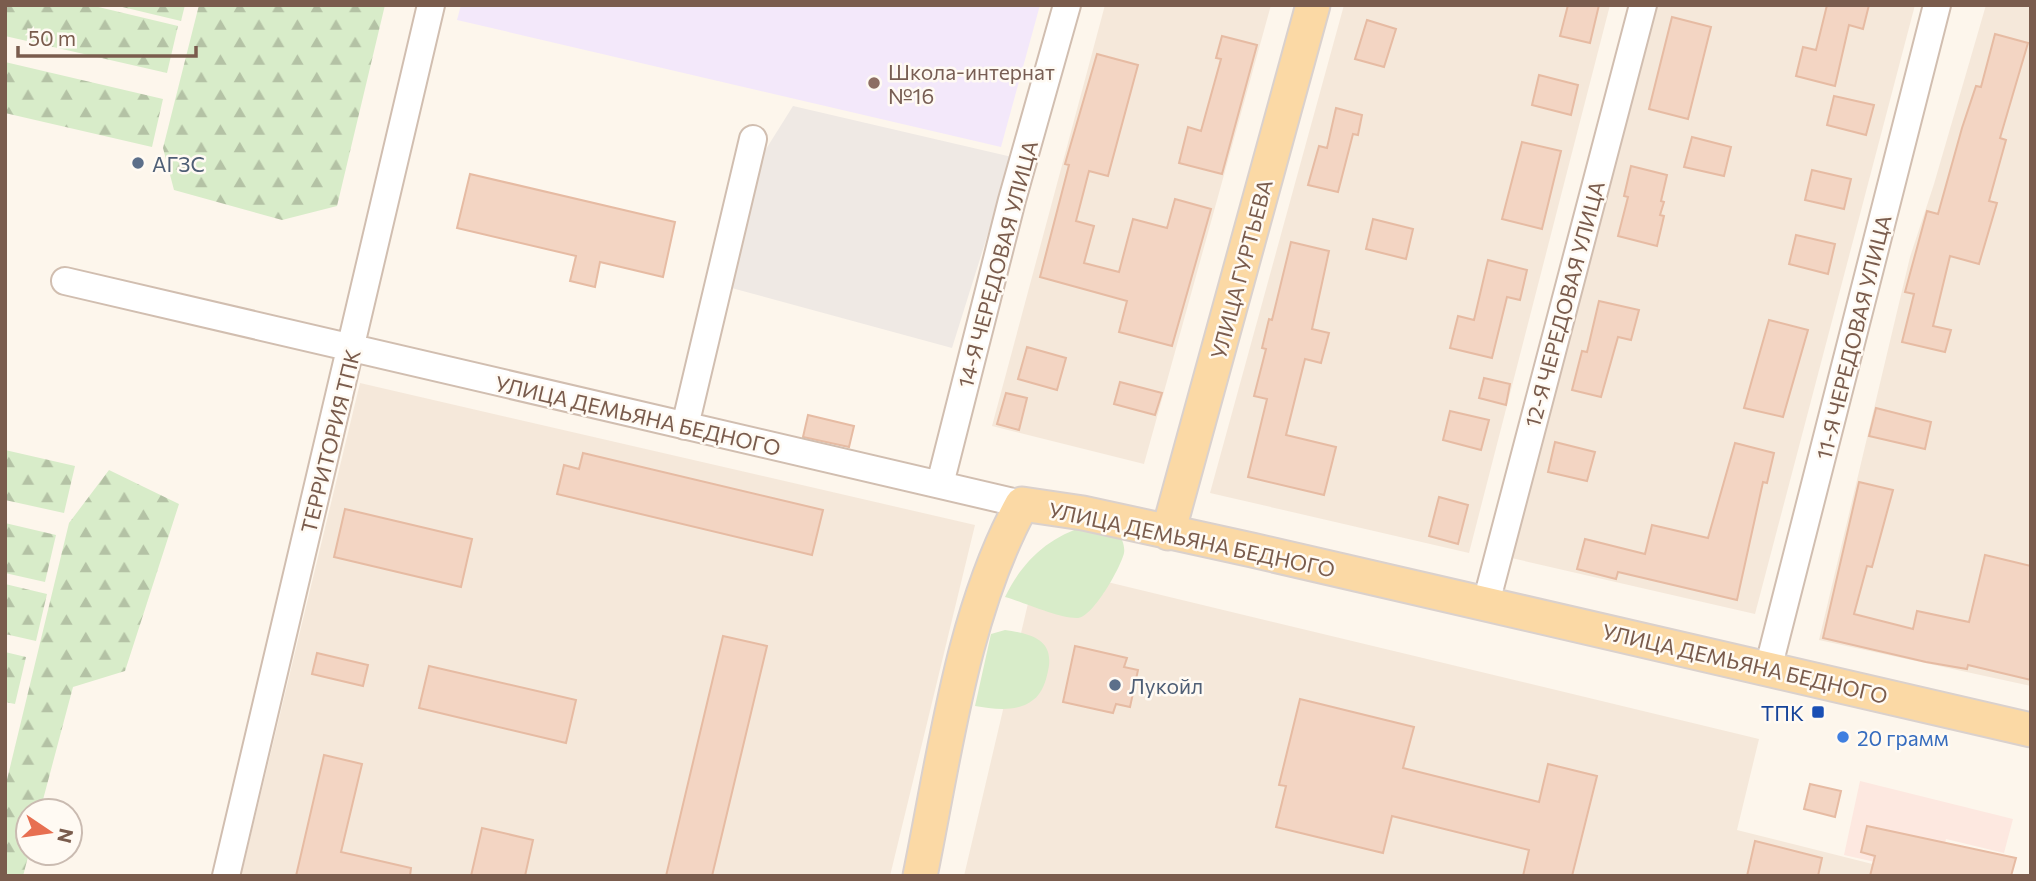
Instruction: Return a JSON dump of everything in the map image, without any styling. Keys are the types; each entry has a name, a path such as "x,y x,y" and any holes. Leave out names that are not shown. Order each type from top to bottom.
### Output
{"main road":[{"name":"УЛИЦА ГУРТЬЕВА","path":"1168,533 1313,5"},
{"name":"УЛИЦА ДЕМЬЯНА БЕДНОГО","path":"1022,504 1083,513 1486,603 2031,730"},
{"path":"920,876 976,615 1004,538 1022,504"}],"street":[{"name":"ТЕРРИТОРИЯ ТПК","path":"226,876 352,350 431,5"},
{"name":"14-Я ЧЕРЕДОВАЯ УЛИЦА","path":"940,484 1012,200 1067,5"},
{"name":"12-Я ЧЕРЕДОВАЯ УЛИЦА","path":"1486,603 1643,5"},
{"name":"11-Я ЧЕРЕДОВАЯ УЛИЦА","path":"1768,669 1937,5"},
{"path":"685,426 753,139"},
{"name":"УЛИЦА ДЕМЬЯНА БЕДНОГО","path":"65,281 1022,504"}],"shaded area":[{"name":"Школа-интернат №16","path":"461,5 1040,5 1001,147 457,20"},
{"path":"1105,5 1271,5 1144,464 992,426"},
{"path":"1344,5 1610,5 1469,553 1210,493"},
{"path":"1654,5 1915,5 1755,614 1507,557"},
{"path":"1986,5 2031,5 2031,686 1819,640 1910,257"},
{"path":"793,106 1012,157 952,348 728,287 756,165"},
{"path":"360,383 975,525 890,876 241,876"},
{"path":"1037,565 1759,739 1737,830 1920,876 964,876"},
{"path":"1860,781 2013,819 2004,853 1946,839 1937,876 1844,855"}],"green space":[{"path":"5,5 90,5 178,26 167,73 5,36"},
{"path":"114,5 185,5 181,21"},
{"path":"199,5 385,5 337,206 282,220 174,190 163,148"},
{"path":"5,62 163,99 152,147 5,113"},
{"path":"5,450 75,466 64,513 5,500"},
{"path":"109,470 179,504 125,671 73,687 44,797 14,797 14,867 25,867 23,876 5,876 5,788 69,523"},
{"path":"5,523 56,535 45,582 5,573"},
{"path":"1086,526 1114,532 1124,545 1118,569 1091,609 1078,618 1070,618 1005,597 1019,573 1038,552 1060,537"},
{"path":"5,584 47,594 36,641 5,634"},
{"path":"1005,630 1032,637 1045,645 1049,661 1045,683 1036,697 1020,707 1005,709 975,706 991,634"},
{"path":"5,652 26,657 15,704 5,702"}],"building":[{"path":"1568,5 1599,5 1590,43 1560,36"},
{"path":"1827,5 1869,5 1863,29 1849,25 1835,86 1796,76 1803,47 1816,50"},
{"path":"1672,17 1711,27 1688,119 1649,109"},
{"path":"1367,20 1396,29 1384,67 1355,59"},
{"path":"1995,34 2028,43 2000,138 2006,140 1989,201 1997,203 1979,264 1950,256 1933,326 1951,330 1945,352 1902,342 1914,294 1905,292 1927,211 1938,214 1962,128 1976,86 1981,87"},
{"path":"1222,36 1257,45 1222,174 1179,163 1188,127 1201,131 1221,59 1216,58"},
{"path":"1097,54 1138,65 1108,176 1089,171 1076,221 1094,226 1084,263 1119,272 1133,219 1167,228 1175,199 1211,209 1172,346 1119,332 1127,301 1040,277 1069,165 1065,164"},
{"path":"1539,75 1578,85 1571,115 1532,105"},
{"path":"1834,96 1874,105 1866,135 1827,125"},
{"path":"1336,108 1362,115 1358,135 1353,134 1338,192 1308,185 1319,146 1327,148"},
{"path":"1692,137 1731,147 1724,176 1684,167"},
{"path":"1522,142 1561,151 1542,229 1502,219"},
{"path":"1631,166 1667,175 1661,201 1664,202 1660,215 1664,216 1657,246 1618,236 1628,197 1624,196"},
{"path":"1812,170 1851,179 1844,209 1805,200"},
{"path":"470,174 675,222 663,277 600,262 595,287 570,281 576,256 457,228"},
{"path":"1373,219 1413,229 1406,259 1366,249"},
{"path":"1796,235 1835,244 1828,274 1789,264"},
{"path":"1291,242 1329,251 1312,329 1329,333 1321,363 1305,359 1286,435 1336,447 1324,495 1248,477 1267,399 1254,396 1266,349 1262,348 1269,319 1272,320"},
{"path":"1488,260 1527,270 1520,300 1507,297 1492,358 1450,348 1458,316 1474,320"},
{"path":"1599,301 1639,310 1631,340 1618,337 1601,397 1572,390 1582,351 1587,352"},
{"path":"1769,320 1808,330 1783,417 1744,408"},
{"path":"1027,347 1066,358 1057,390 1018,379"},
{"path":"1484,378 1510,384 1506,405 1479,398"},
{"path":"1120,382 1162,393 1155,415 1114,404"},
{"path":"1006,393 1027,398 1019,430 997,424"},
{"path":"1876,408 1931,422 1925,449 1869,436"},
{"path":"1450,411 1489,420 1481,450 1443,440"},
{"path":"808,415 854,426 849,447 803,437"},
{"path":"1555,442 1595,452 1587,481 1548,472"},
{"path":"1735,443 1774,453 1767,483 1763,482 1737,600 1618,572 1616,579 1577,569 1585,539 1645,554 1652,525 1708,538"},
{"path":"583,453 823,510 812,555 557,494 564,465 579,469"},
{"path":"1859,482 1893,490 1872,567 1867,566 1854,614 1913,629 1917,611 1969,622 1985,555 2031,566 2031,680 1968,665 1967,669 1926,662 1823,638"},
{"path":"1439,497 1468,505 1458,544 1429,536"},
{"path":"345,509 472,539 461,587 334,557"},
{"path":"723,636 767,646 712,876 666,876"},
{"path":"1075,646 1127,658 1124,667 1138,670 1130,707 1116,704 1113,713 1063,702"},
{"path":"317,653 368,665 363,686 312,674"},
{"path":"429,666 576,700 566,743 419,708"},
{"path":"1300,699 1414,727 1403,768 1539,802 1548,764 1597,776 1572,876 1523,876 1529,850 1392,816 1383,853 1276,827 1286,786 1279,785"},
{"path":"324,755 362,764 341,852 411,868 410,876 296,876"},
{"path":"1810,784 1841,791 1835,817 1804,809"},
{"path":"1867,826 2016,858 2011,876 1870,876 1875,856 1861,852"},
{"path":"482,828 533,840 525,876 471,876"},
{"path":"1755,841 1822,858 1818,876 1747,876"}],"place":[{"name":"Школа-интернат №16","path":"874,83"},
{"name":"АГЗС","path":"138,163"},
{"name":"Лукойл","path":"1115,685"},
{"name":"ТПК","path":"1818,712"},
{"name":"20 грамм","path":"1843,737"}]}
